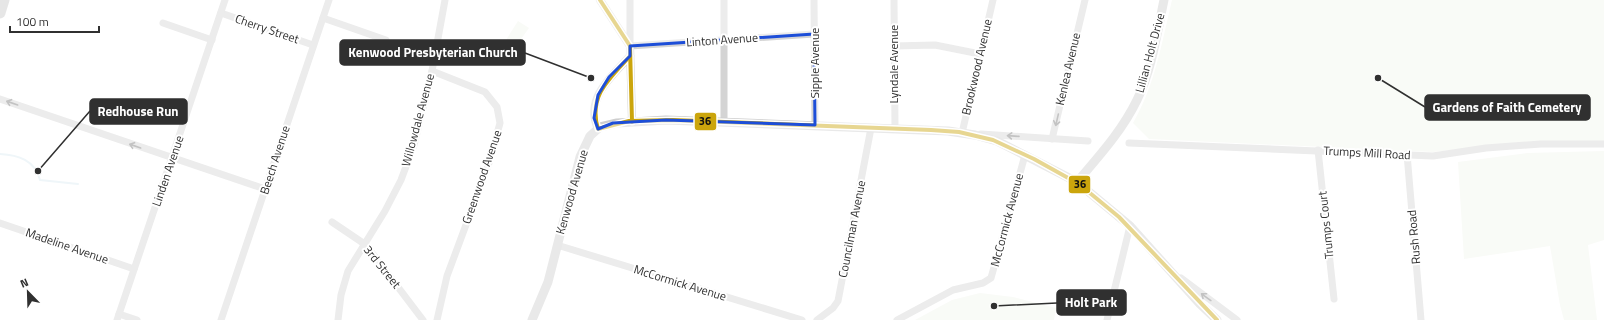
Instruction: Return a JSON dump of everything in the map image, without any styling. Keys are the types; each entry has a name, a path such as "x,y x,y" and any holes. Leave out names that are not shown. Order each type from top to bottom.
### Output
{"main road":[{"path":"0,12 4,0"},
{"name":"Lillian Holt Drive","path":"1077,182 1122,127 1137,100 1150,63 1164,0"},
{"path":"598,129 612,123 724,122 930,130 975,135 997,141 1077,182 1130,226 1200,304 1217,320"},
{"name":"Kenwood Avenue","path":"532,320 548,282 580,157 590,136 598,129"}],"street":[{"name":"Linden Avenue","path":"118,317 226,0"},
{"name":"Beech Avenue","path":"221,320 329,0"},
{"name":"Willowdale Avenue","path":"338,320 341,295 346,278 385,212 405,170 419,127 432,71 445,0"},
{"path":"600,0 630,46"},
{"path":"630,0 632,122"},
{"path":"724,0 724,122"},
{"name":"Sipple Avenue","path":"814,0 815,125"},
{"name":"Lyndale Avenue","path":"894,0 895,128"},
{"name":"Brookwood Avenue","path":"962,133 993,0"},
{"name":"Kenlea Avenue","path":"1052,139 1085,0"},
{"name":"Cherry Street","path":"221,13 313,45"},
{"path":"323,18 386,40"},
{"path":"163,23 212,40"},
{"name":"Linton Avenue","path":"630,46 814,34"},
{"path":"894,46 939,45 980,54"},
{"path":"598,129 594,118 601,89 630,56"},
{"name":"Greenwood Avenue","path":"432,71 485,92 497,107 500,123 489,163 446,276 437,320"},
{"path":"0,99 265,190"},
{"name":"Councilman Avenue","path":"817,320 833,308 838,301 871,128"},
{"path":"975,135 984,134 1088,141"},
{"name":"Trumps Mill Road","path":"1129,142 1442,156 1486,148 1541,144 1604,144"},
{"name":"Trumps Court","path":"1318,150 1334,299"},
{"name":"Rush Road","path":"1407,154 1421,320"},
{"name":"McCormick Avenue","path":"897,320 953,290 983,283 991,278 1025,155"},
{"name":"3rd Street","path":"332,222 366,245 423,320"},
{"name":"Madeline Avenue","path":"0,223 134,269"},
{"path":"1107,320 1130,226"},
{"name":"McCormick Avenue","path":"557,245 802,320"},
{"path":"1168,267 1237,320"},
{"path":"118,317 137,320"}],"highlighted area":[{"path":"814,34 815,125 666,120 613,123 598,129 594,118 598,95 609,77 630,56 630,46"}],"shaded area":[{"path":"1172,0 1604,0 1604,141 1537,141 1433,152 1149,139 1133,123 1147,94 1161,47"},
{"path":"518,21 529,28 516,46 506,40"},
{"path":"1604,151 1604,240 1588,245 1597,320 1564,320 1550,246 1464,259 1458,162 1527,153"},
{"path":"980,293 1013,297 1056,308 1054,320 915,320 952,300"}],"waterway":[{"path":"0,154 19,157 30,163 38,173 40,180 78,184"}],"transit line":[{"name":"36","path":"600,0 630,46"},
{"name":"36","path":"630,47 632,122"},
{"name":"36","path":"630,56 615,72 598,97 596,107 598,129 629,121 673,120 931,130 959,132 993,140 1034,159 1079,184 1119,217 1217,320"}],"place":[{"name":"Kenwood Presbyterian Church","path":"591,78"},
{"name":"Gardens of Faith Cemetery","path":"1378,78"},
{"name":"Redhouse Run","path":"38,171"},
{"name":"Holt Park","path":"994,306"}]}
